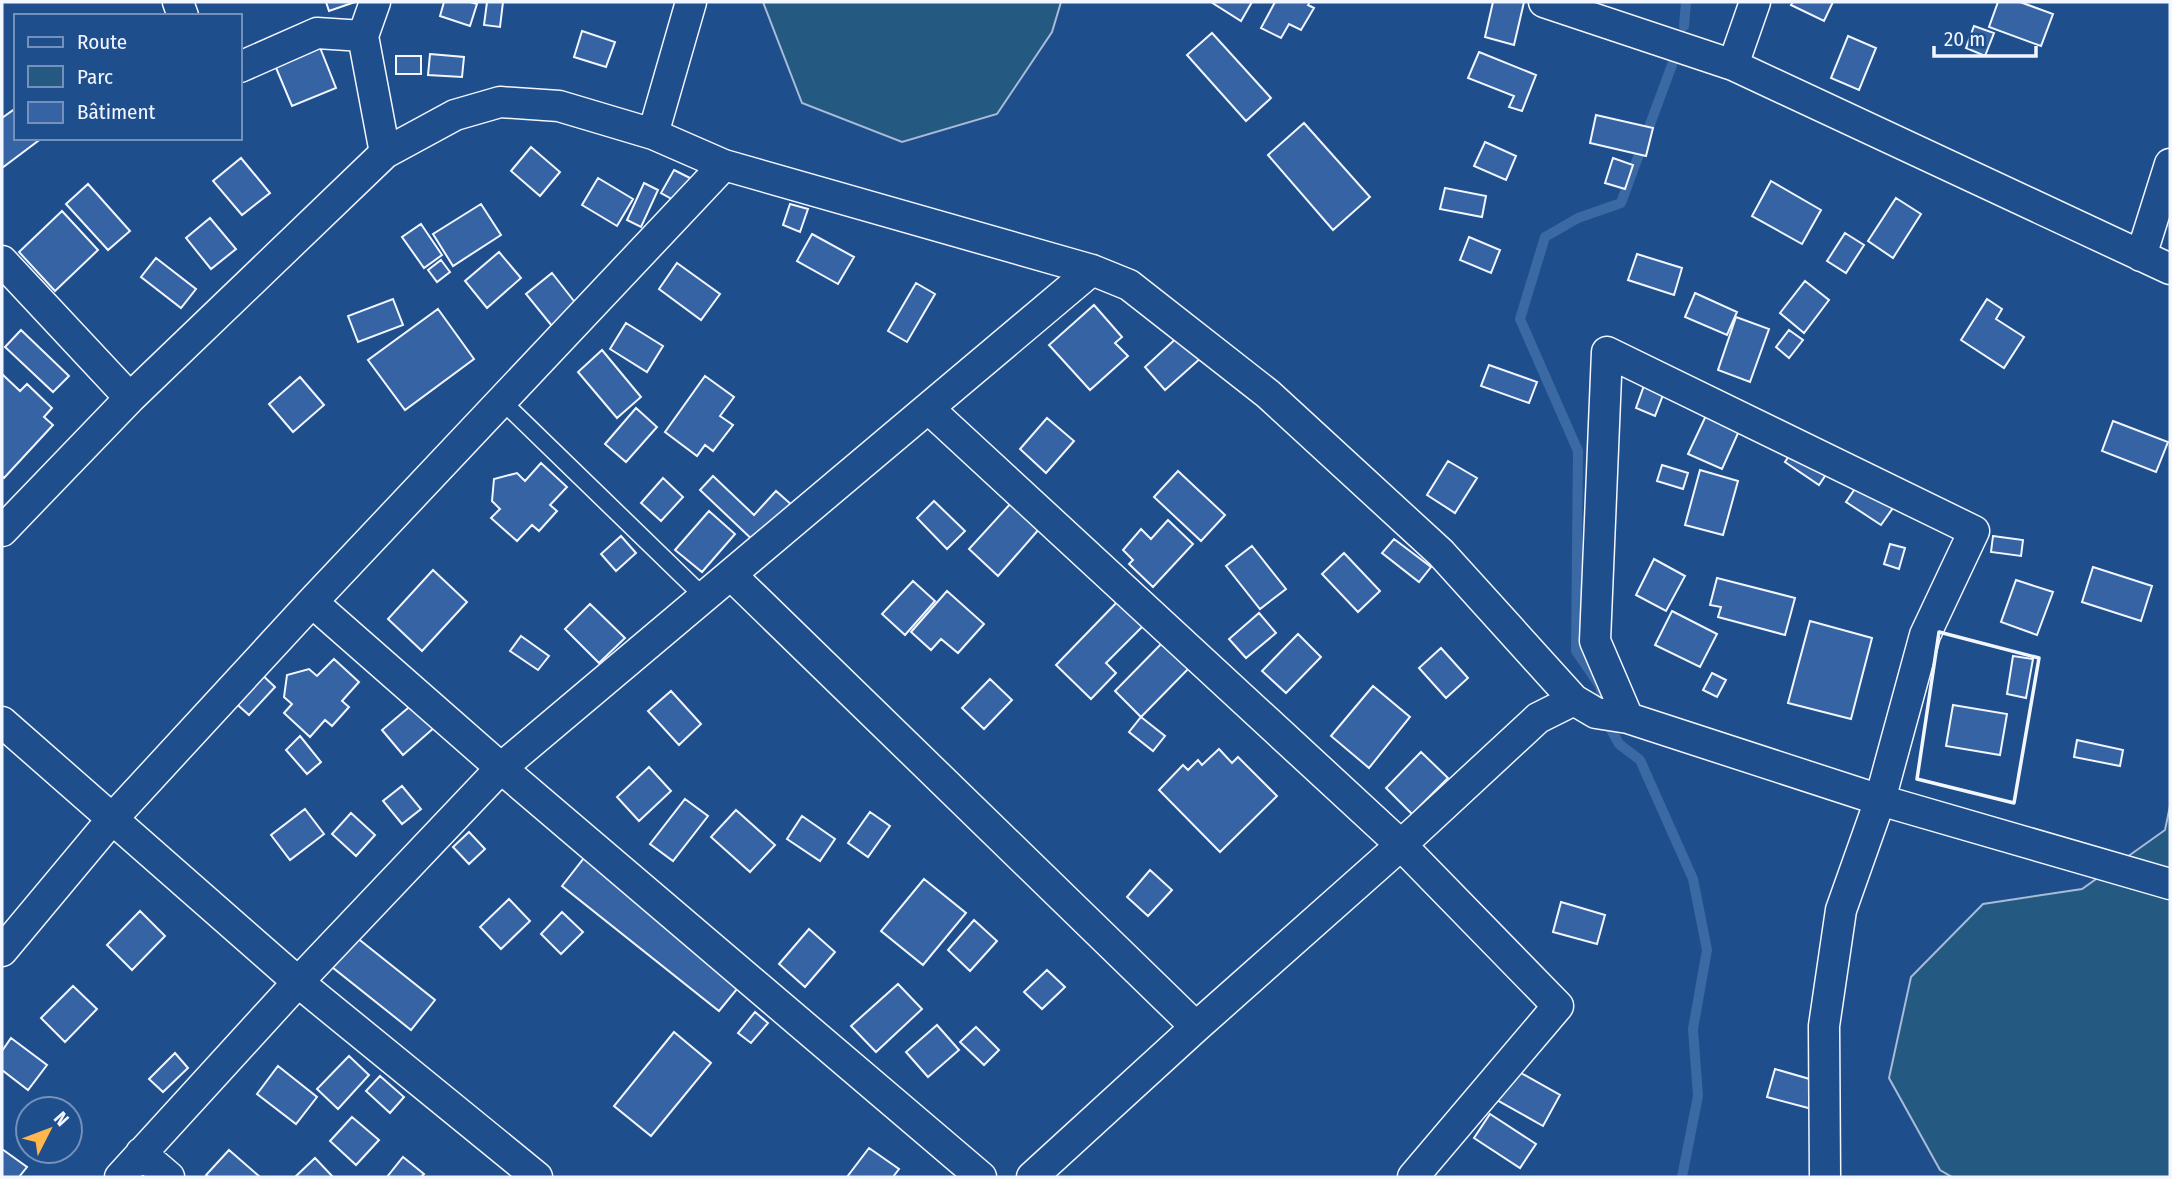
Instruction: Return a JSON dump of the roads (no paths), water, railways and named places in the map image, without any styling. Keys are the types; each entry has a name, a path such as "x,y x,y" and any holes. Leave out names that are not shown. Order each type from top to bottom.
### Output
{"street":[{"path":"375,2 363,36 385,153"},
{"path":"653,134 691,2"},
{"path":"1544,2 1733,65 2170,270"},
{"path":"1733,65 1755,2"},
{"path":"242,65 317,33 363,36"},
{"path":"2,531 130,398 385,153 455,115 500,102 559,106 653,134 724,165 1092,270 1129,285 1268,394 1441,553 1604,712"},
{"path":"2141,256 2170,164"},
{"path":"2,951 113,818 501,400 724,165"},
{"path":"2,261 130,398"},
{"path":"120,1177 298,982 501,768 1092,270"},
{"path":"1604,712 1595,640 1607,352 1974,531 1925,635 1880,800 1841,910 1824,1026 1825,1177"},
{"path":"929,409 1401,845 1558,1006 1413,1177"},
{"path":"730,575 1196,1027"},
{"path":"312,602 501,768 981,1177"},
{"path":"1032,1177 1538,718 1604,712 1880,800 2170,884"},
{"path":"2,722 298,982 537,1177"},
{"path":"141,1153 169,1177"}],"lane":[{"path":"501,400 704,597"}],"waterway":[{"path":"1684,26 1686,2"},
{"path":"1676,54 1621,203 1578,218 1545,237 1520,319 1578,451 1576,651 1600,686 1608,724 1619,744 1640,760 1693,879 1707,950 1693,1029 1698,1096 1682,1177"}]}
